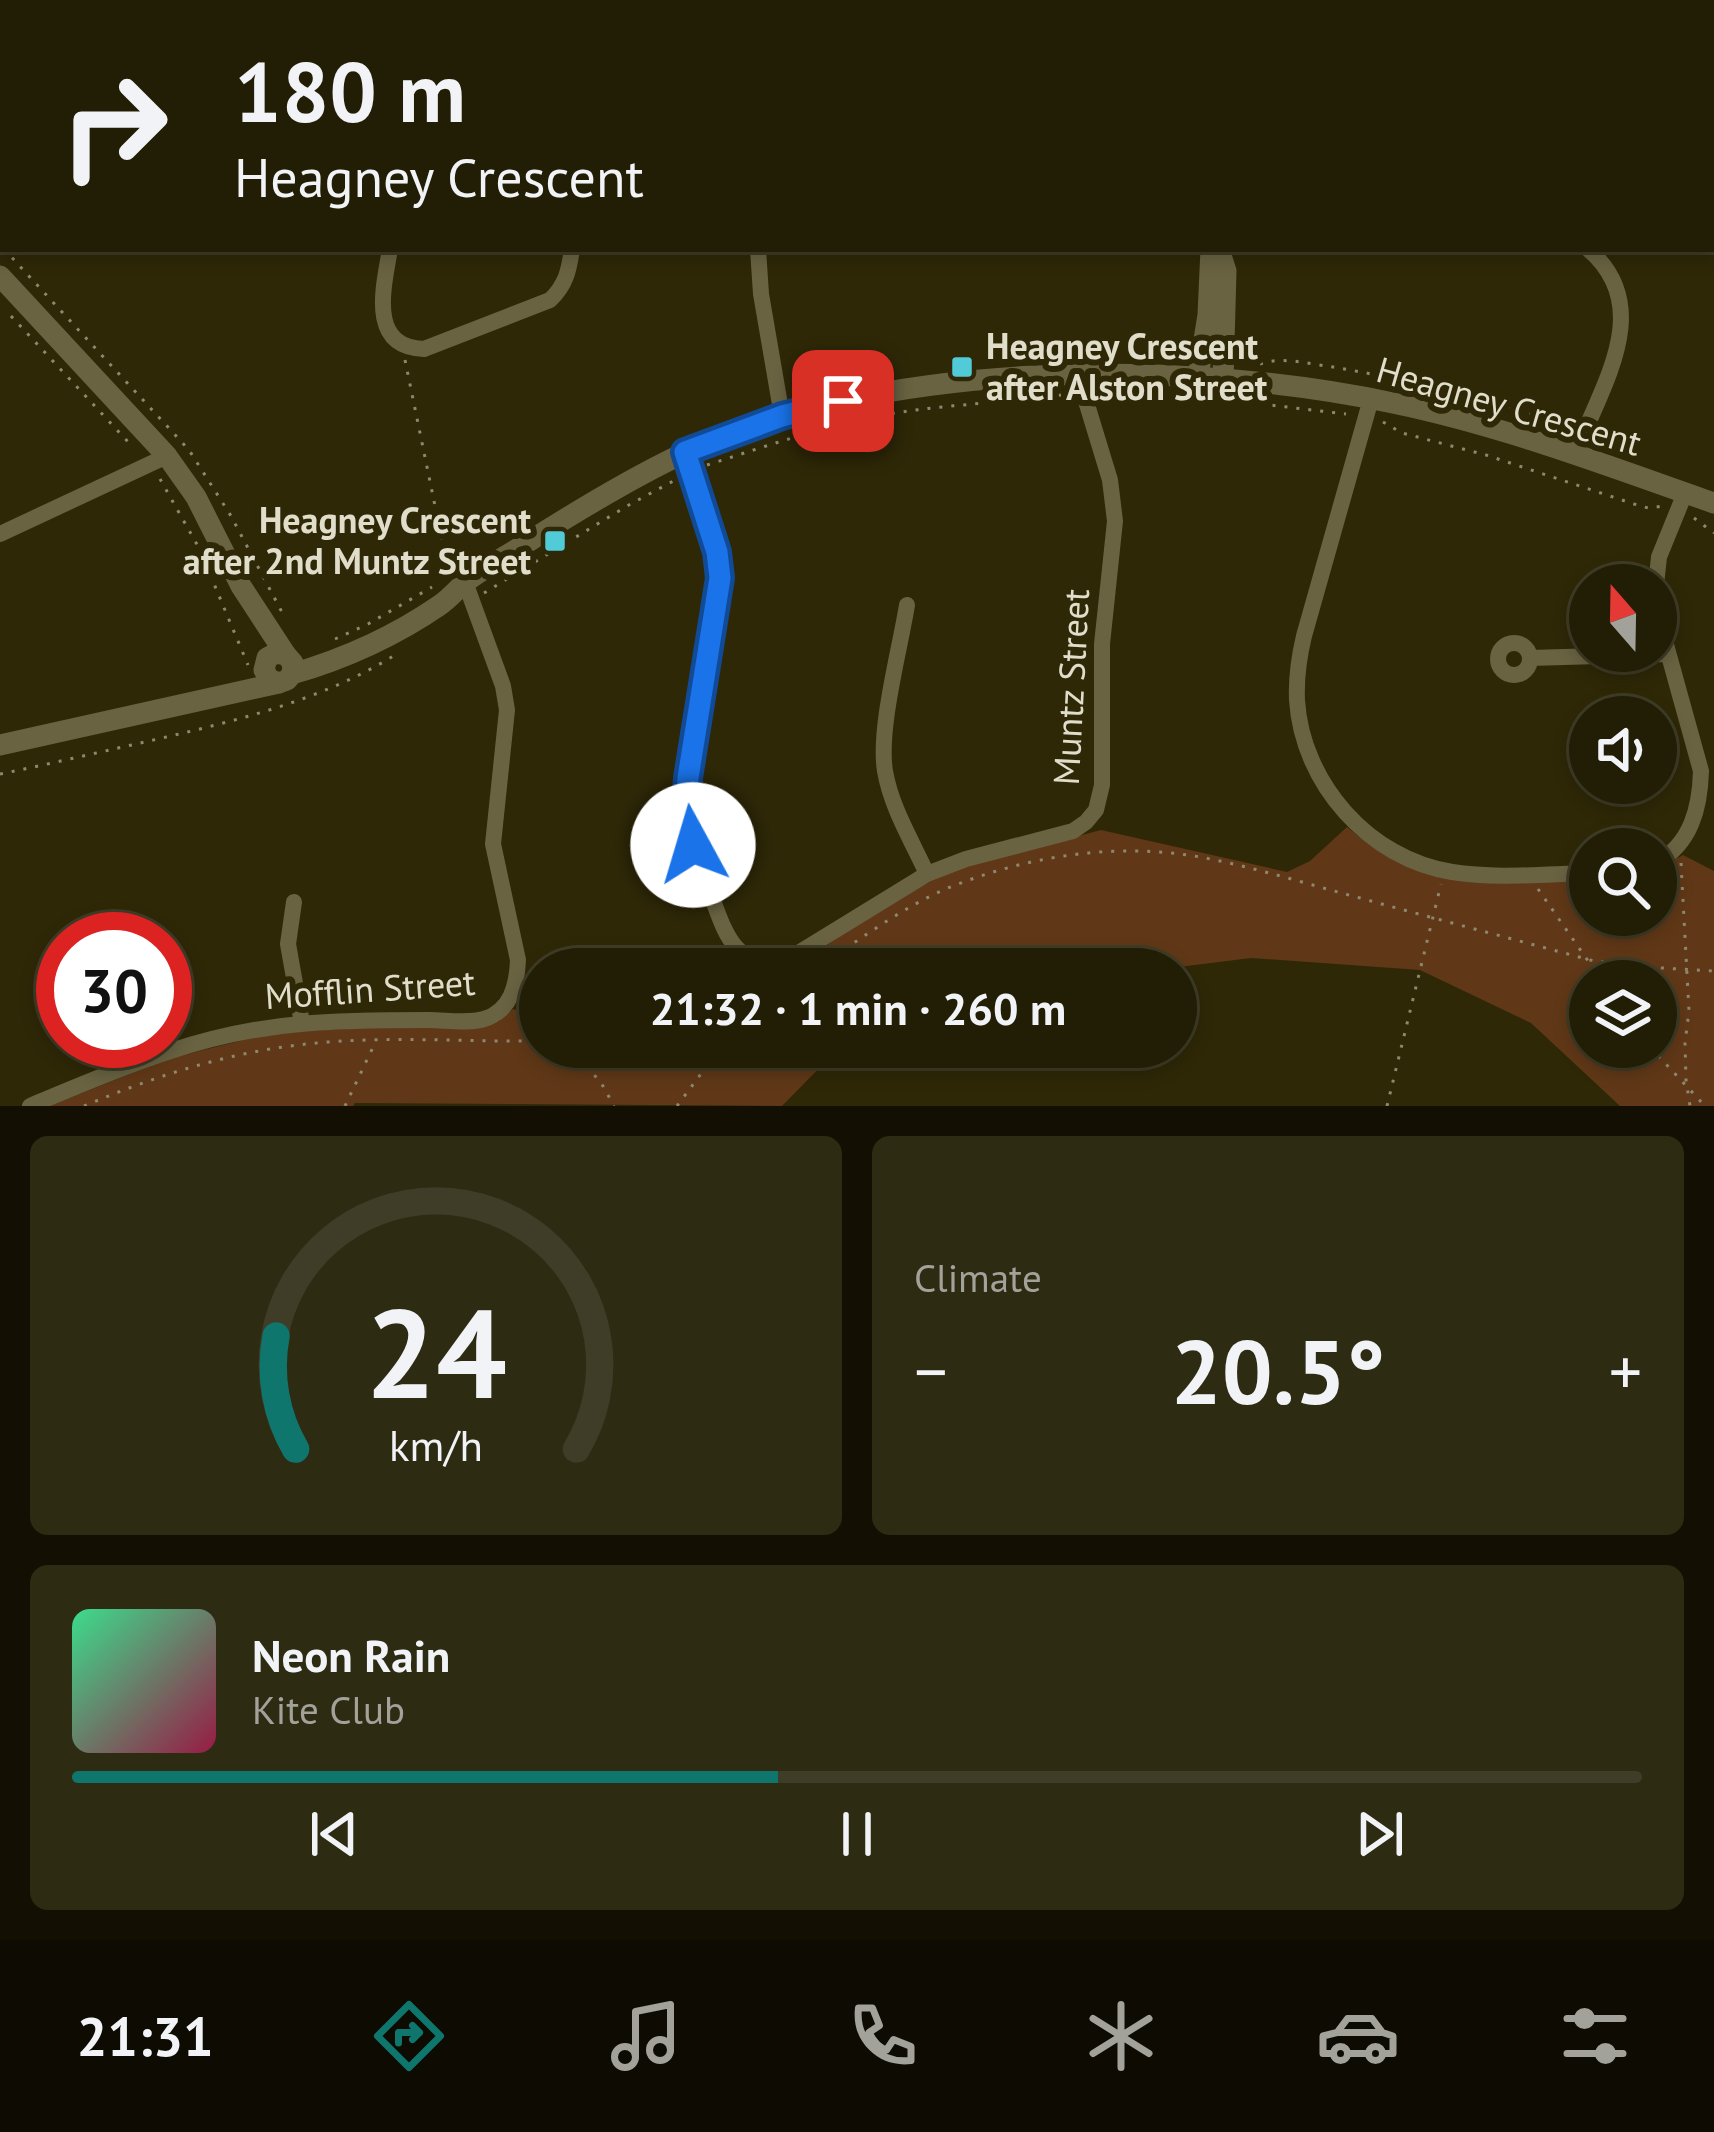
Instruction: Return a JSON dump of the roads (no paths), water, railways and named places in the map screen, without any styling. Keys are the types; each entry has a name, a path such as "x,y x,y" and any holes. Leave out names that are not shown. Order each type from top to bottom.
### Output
{"street":[{"path":"389,252 382,315 407,346 424,349 550,300 567,278 571,252"},
{"path":"758,252 782,416"},
{"path":"1198,377 1215,252"},
{"path":"1216,252 1226,271 1223,380"},
{"path":"1578,446 1620,342 1623,321 1621,298 1612,277 1592,252"},
{"path":"4,292 208,519 274,666"},
{"name":"Heagney Crescent","path":"0,745 218,696 274,666 332,651 468,591 620,485 688,461 782,416 914,388 996,379 1080,383 1198,377 1291,386 1369,407 1474,422 1578,446 1682,501 1714,503"},
{"name":"Muntz Street","path":"688,461 717,552 720,578 686,805 693,845 724,931 735,947 749,959 782,963 927,874 1073,831 1086,822 1099,802 1102,644 1115,521 1113,494 1080,383"},
{"path":"1369,407 1297,668 1300,722 1308,752 1323,783 1351,820 1379,844 1419,864 1475,875 1569,873"},
{"path":"0,534 159,460"},
{"path":"1658,564 1682,501"},
{"name":"Mofflin Street","path":"30,1106 156,1054 252,1029 370,1020 479,1020 501,1010 512,997 518,960 493,844 507,710 468,591"},
{"path":"908,605 884,740 884,767 896,807 927,874"},
{"path":"1530,658 1569,657"},
{"path":"1673,672 1699,758 1700,796 1694,820 1677,846"},
{"path":"294,902 289,944 302,1024"},
{"path":"110,1068 110,1072"}],"place":[{"name":"Heagney Crescent after Alston Street","path":"962,367"},
{"name":"Heagney Crescent after 2nd Muntz Street","path":"555,541"}]}
